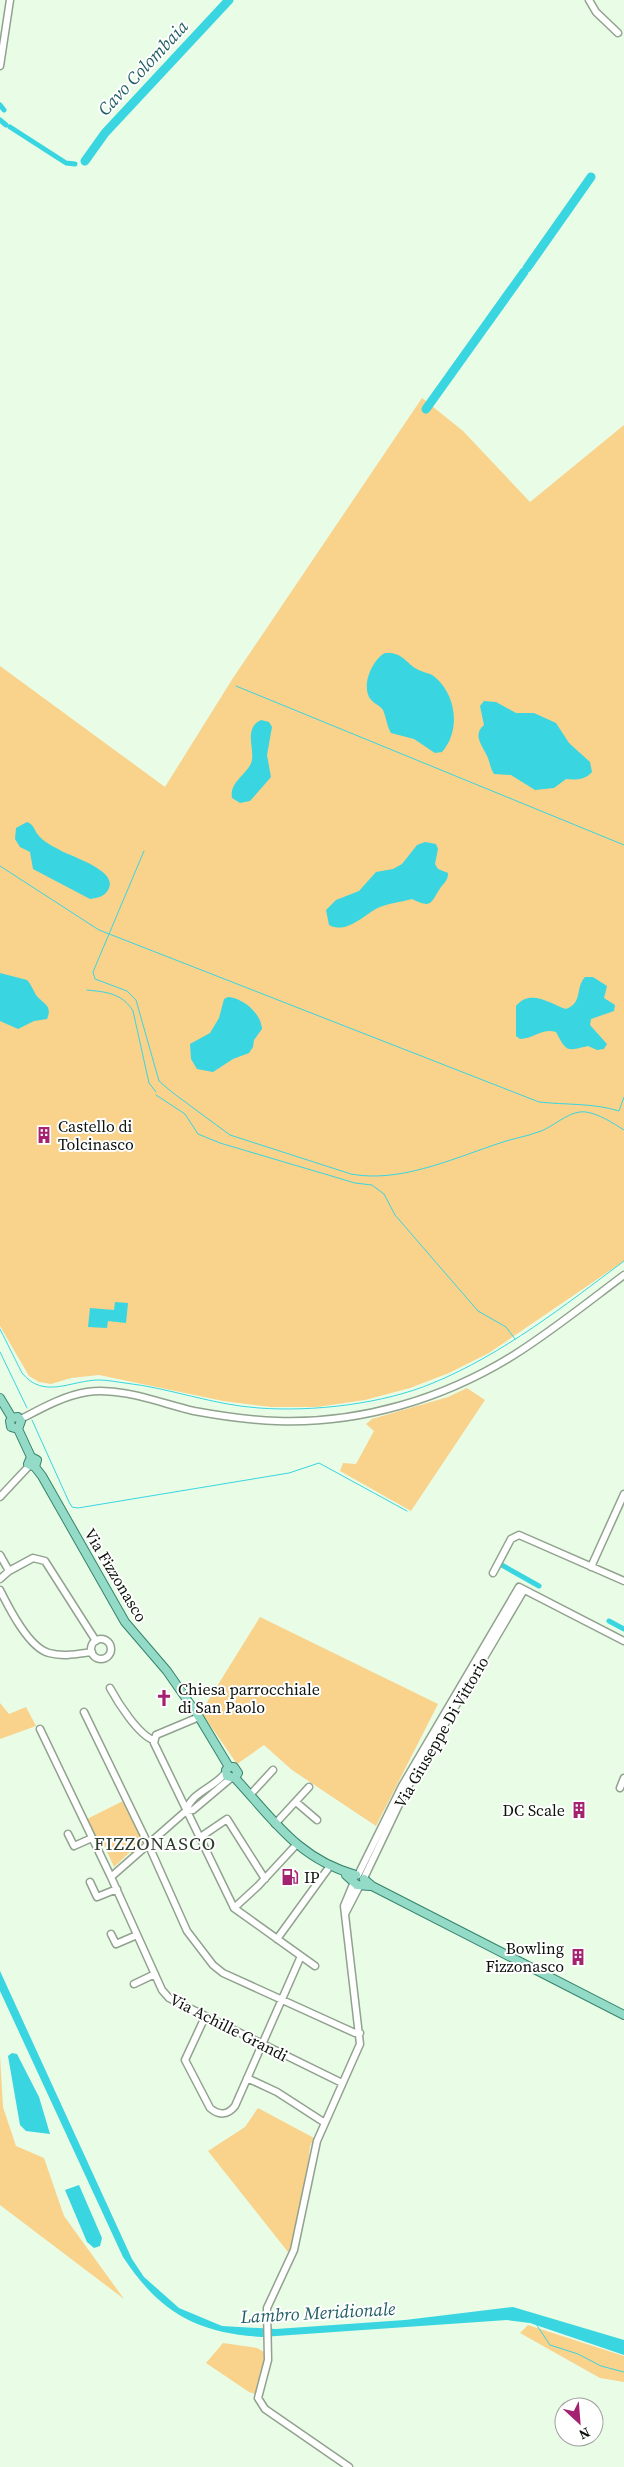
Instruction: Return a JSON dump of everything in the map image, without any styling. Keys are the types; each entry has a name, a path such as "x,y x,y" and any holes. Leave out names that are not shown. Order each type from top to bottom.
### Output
{"main road":[{"path":"0,1398 19,1418"},
{"name":"Via Fizzonasco","path":"19,1418 10,1425 14,1429 18,1429 31,1457 37,1460 32,1466 51,1490 126,1622 167,1671 199,1717 230,1774 296,1845 330,1866 624,2016"}],"street":[{"path":"0,66 10,0"},
{"path":"589,0 596,12 618,33"},
{"path":"19,1418 66,1397 99,1392 121,1393 194,1410 252,1419 322,1420 375,1412 433,1395 492,1368 532,1342 624,1275"},
{"path":"0,1497 32,1466"},
{"path":"591,1567 624,1494"},
{"path":"493,1573 511,1539 516,1535 624,1581"},
{"path":"0,1556 9,1571"},
{"path":"0,1579 9,1571 33,1558 45,1561 96,1641"},
{"name":"Via Giuseppe Di Vittorio","path":"360,2033 344,1901 359,1880 384,1827 521,1589 624,1641"},
{"path":"0,1590 28,1637 41,1650 65,1655 92,1652"},
{"path":"92,1652 100,1660 110,1655 111,1647 107,1641 96,1641"},
{"path":"92,1652 96,1641"},
{"path":"110,1688 147,1738 153,1740 234,1908 315,1966"},
{"path":"84,1712 149,1846 187,1931 213,1965 223,1973 354,2033 360,2033 358,2049 314,2150 294,2250 267,2308 268,2360 258,2398 260,2404 348,2467"},
{"path":"153,1740 156,1736 199,1717"},
{"name":"Via Achille Grandi","path":"40,1729 117,1889 155,1974 169,1998 342,2083"},
{"path":"250,1795 273,1770"},
{"path":"111,1877 149,1846 186,1811 188,1803 207,1788 230,1774"},
{"path":"620,1788 624,1778"},
{"path":"275,1824 309,1788"},
{"path":"296,1802 317,1820"},
{"path":"200,1838 226,1819 265,1879"},
{"path":"68,1834 74,1846 92,1838"},
{"path":"234,1908 265,1879 296,1845"},
{"path":"277,1939 330,1866"},
{"path":"90,1882 97,1897 117,1889"},
{"path":"111,1934 116,1944 138,1935"},
{"path":"205,2017 185,2060 210,2108 217,2113 223,2114 232,2110 301,1956"},
{"path":"134,1984 155,1974"},
{"path":"247,2078 277,2092 325,2123"}],"shaded area":[{"path":"422,398 463,431 530,502 624,425 624,1261 489,1353 449,1373 410,1388 365,1400 317,1407 271,1407 223,1401 99,1375 71,1378 51,1384 39,1382 29,1376 0,1326 0,666 165,787 233,678"},
{"path":"467,1388 485,1400 411,1511 340,1471 343,1463 356,1464 374,1431 366,1424 372,1419 448,1397"},
{"path":"260,1617 438,1704 376,1826 292,1770 264,1745 237,1764 201,1712"},
{"path":"0,1703 9,1714 26,1707 36,1726 0,1739"},
{"path":"123,1801 144,1843 133,1855 130,1852 114,1867 104,1845 99,1847 87,1819"},
{"path":"0,2055 3,2107 16,2146 44,2158 64,2216 124,2299 0,2205"},
{"path":"258,2108 314,2138 310,2146 306,2186 293,2246 288,2252 208,2151 245,2127"},
{"path":"528,2325 624,2356 624,2382 600,2378 520,2333"},
{"path":"223,2343 257,2348 266,2353 258,2391 255,2394 249,2392 206,2363"}],"water":[{"path":"385,653 399,655 418,670 434,676 443,685 452,704 454,724 452,734 442,752 435,753 414,739 391,733 383,710 369,697 367,685 370,672 376,660"},
{"path":"484,701 496,702 516,713 534,713 556,723 569,743 590,762 592,772 580,779 566,779 554,788 535,790 511,775 494,774 478,735 484,725 480,706"},
{"path":"261,720 269,722 272,727 267,755 271,777 250,801 240,803 232,798 233,787 250,765 252,760 251,733 256,723"},
{"path":"27,822 32,825 43,840 99,869 106,875 110,881 106,893 90,899 33,869 30,852 20,847 15,839 16,828"},
{"path":"425,842 436,844 438,849 435,864 438,869 448,873 446,881 430,903 424,904 412,899 388,904 374,910 350,925 336,927 329,925 326,910 336,900 359,891 376,872 393,869 402,864 417,845"},
{"path":"0,973 27,980 36,995 48,1008 49,1014 47,1019 34,1021 18,1029 0,1021"},
{"path":"585,977 593,977 607,986 604,998 615,1005 614,1011 591,1019 590,1025 607,1044 604,1049 597,1050 588,1046 568,1049 556,1032 551,1031 542,1032 525,1039 520,1039 516,1036 516,1006 528,998 534,998 566,1009 575,1003"},
{"path":"228,997 240,1000 250,1007 258,1017 262,1029 254,1040 253,1047 249,1053 233,1059 213,1072 197,1069 191,1059 190,1044 210,1033 219,1018 224,999"},
{"path":"115,1302 128,1303 126,1323 108,1321 107,1328 88,1327 90,1308 114,1310"},
{"path":"0,1971 132,2259 144,2277 179,2308 222,2326 276,2329 405,2320 513,2307 624,2340 624,2355 530,2323 507,2320 262,2337 218,2331 182,2317 151,2293 123,2257 0,1991"},
{"path":"12,2053 17,2054 39,2097 50,2134 26,2131 20,2125 8,2056"},
{"path":"79,2185 102,2238 100,2246 94,2248 87,2242 65,2190"}],"waterway":[{"name":"Cavo Colombaia","path":"85,161 105,133 229,0"},
{"path":"0,105 4,110"},
{"path":"0,120 6,125"},
{"path":"10,127 66,163 75,164"},
{"path":"527,268 591,177"},
{"path":"426,409 524,272"},
{"path":"236,686 624,845"},
{"path":"144,851 93,972 95,979 127,991 136,1000 159,1081 230,1135 351,1174 369,1176 405,1173 442,1163 541,1131 574,1113 586,1112 596,1115 624,1130"},
{"path":"0,866 99,930 539,1102 590,1105 619,1111 624,1097"},
{"path":"87,990 113,994 129,1005 133,1011 149,1083 156,1092"},
{"path":"156,1095 185,1114 198,1134 220,1143 355,1183 372,1185 384,1194 395,1215 478,1311 506,1327 515,1339"},
{"path":"0,1329 22,1373 30,1381 39,1385 58,1387 106,1380 142,1385 208,1400 259,1408 302,1409 348,1405 413,1390 433,1383 484,1358 532,1328 624,1261"},
{"path":"0,1352 27,1408"},
{"path":"32,1420 72,1507 78,1508 289,1473 319,1463 407,1511"},
{"path":"500,1564 539,1586"},
{"path":"609,1621 624,1629"},
{"path":"536,2324 550,2345 578,2354 601,2366 624,2372"}],"place":[{"name":"Castello di Tolcinasco","path":"44,1135"},
{"name":"Chiesa parrocchiale di San Paolo","path":"164,1698"},
{"name":"DC Scale","path":"579,1810"},
{"name":"IP","path":"290,1877"},
{"name":"Bowling Fizzonasco","path":"578,1957"}],"district":[{"name":"FIZZONASCO","path":"155,1843"}],"water label":[{"name":"Lambro Meridionale","path":"318,2313"}]}
